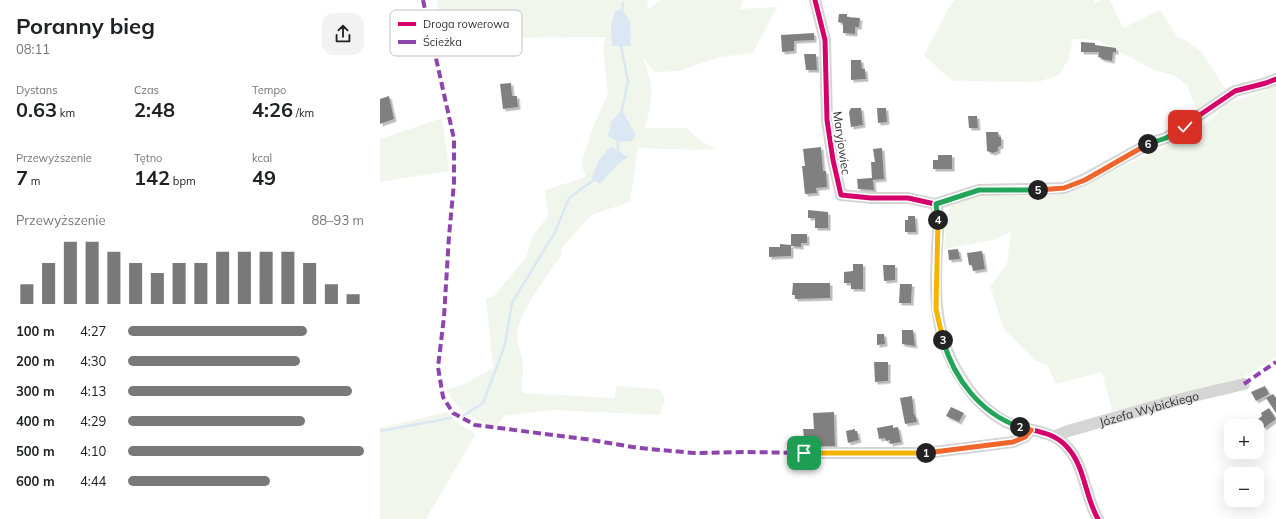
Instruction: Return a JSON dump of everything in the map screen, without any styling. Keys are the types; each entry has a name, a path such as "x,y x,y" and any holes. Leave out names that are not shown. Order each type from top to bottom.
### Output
{"street":[{"name":"Maryjowiec","path":"815,0 825,40 827,120 833,160 841,195 865,198 908,198 936,204"},
{"path":"1098,519 1075,457 1067,447 1056,436 1006,422 993,414 978,401 966,387 947,355 936,309 939,215 936,204 979,190 1064,188 1085,180 1150,143 1166,138 1235,91 1276,79"},
{"name":"Józefa Wybickiego","path":"1056,436 1068,431 1176,400 1244,384"},
{"path":"804,453 926,453 1013,442 1025,437 1031,430"}],"shaded area":[{"path":"437,0 648,0 647,10 661,0 743,0 740,9 777,7 753,53 721,57 678,71 654,72 642,55 651,84 650,107 645,128 686,128 701,141 716,149 695,150 638,148 630,202 591,215 562,248 561,256 527,306 518,328 517,340 523,362 523,393 615,398 616,386 659,389 665,399 660,415 553,410 504,416 495,428 467,413 450,397 446,389 463,385 493,368 486,299 493,297 526,258 532,237 548,216 545,190 586,177 581,164 593,127 608,94 603,48 606,37 522,38 522,10 438,10"},
{"path":"955,0 1094,0 1095,3 1100,0 1110,0 1123,28 1160,10 1178,38 1182,38 1201,51 1226,90 1198,115 1187,85 1176,76 1156,71 1098,40 1073,39 1068,60 1059,75 1038,82 954,81 924,55 949,7"},
{"path":"622,9 630,21 631,46 612,46 611,26 615,11"},
{"path":"1276,84 1276,357 1242,378 1113,414 1102,372 1056,384 1047,365 1036,361 1004,329 990,286 1007,264 1011,232 993,240 944,249 947,216 951,205 982,194 1074,189 1164,147 1205,125 1228,103 1264,91"},
{"path":"622,110 636,135 632,141 618,142 608,136 611,121"},
{"path":"442,118 449,171 380,182 380,139"},
{"path":"611,146 628,157 614,168 600,184 591,178 599,160"},
{"path":"447,412 457,423 476,434 426,519 380,519 380,428"}],"building":[{"path":"839,14 847,14 847,17 860,18 859,27 855,27 855,34 843,33 843,23 838,22"},
{"path":"814,33 814,40 794,41 794,51 782,52 781,35"},
{"path":"1081,42 1095,43 1095,45 1116,48 1116,52 1113,52 1112,61 1101,59 1102,58 1098,57 1099,52 1081,52"},
{"path":"804,54 816,54 817,70 806,70"},
{"path":"851,60 861,60 862,69 865,69 866,79 851,80"},
{"path":"511,83 512,96 517,96 518,107 503,109 500,84"},
{"path":"389,96 394,119 380,124 380,99"},
{"path":"851,108 861,108 863,125 851,127 849,112"},
{"path":"877,108 886,108 887,122 878,123"},
{"path":"968,116 977,116 978,128 969,128"},
{"path":"986,132 998,132 999,137 1001,137 1001,146 998,147 998,151 993,153 987,151"},
{"path":"821,147 823,171 826,171 827,187 816,188 817,193 805,194 802,166 805,166 803,149"},
{"path":"882,148 884,179 873,180 874,190 858,189 857,179 872,178 871,162 875,162 873,149"},
{"path":"938,155 952,155 952,169 933,169 933,160 938,160"},
{"path":"808,210 828,212 828,228 815,228 815,218 808,218"},
{"path":"908,216 915,216 916,232 905,232 905,220 908,220"},
{"path":"791,234 807,234 807,243 801,243 801,247 791,246 791,256 769,257 769,247 780,247 780,244 791,245"},
{"path":"958,249 960,259 949,260 948,250"},
{"path":"982,251 985,269 973,271 972,265 969,265 967,253"},
{"path":"853,264 863,264 863,289 851,289 851,283 844,283 844,272 853,271"},
{"path":"883,265 895,265 895,280 884,281"},
{"path":"793,283 830,283 830,298 795,299 795,295 792,295"},
{"path":"900,284 912,284 911,303 899,303"},
{"path":"902,330 913,330 915,346 902,344"},
{"path":"877,334 884,334 885,344 877,345"},
{"path":"874,362 888,362 888,381 875,382"},
{"path":"1265,386 1269,394 1256,401 1251,392"},
{"path":"1273,394 1276,398 1276,413 1266,398"},
{"path":"912,396 914,415 917,422 905,424 900,398"},
{"path":"951,407 964,413 959,422 946,416"},
{"path":"1269,408 1276,419 1264,428 1264,419 1258,419 1262,416 1261,413"},
{"path":"834,412 835,446 805,446 803,429 814,429 813,413"},
{"path":"893,425 893,428 898,427 901,442 890,444 890,440 886,441 885,438 879,439 877,428"},
{"path":"855,429 859,440 848,443 846,431"}],"waterway":[{"path":"622,9 623,3"},
{"path":"621,46 628,81 622,110"},
{"path":"618,142 618,150"},
{"path":"463,416 483,403 505,345 512,303 555,232 569,198 594,180"},
{"path":"380,431 451,418"}],"marked path":[{"path":"423,0 425,10"},
{"path":"435,56 454,139 454,183 444,317 438,367 443,397 453,413 475,425 585,439 639,448 694,453 804,453"},
{"path":"1244,384 1276,362"}],"cycle path":[{"path":"815,0 825,40 827,120 833,160 841,195 871,198 908,198 935,204"},
{"path":"935,204 979,190 1064,188 1085,179 1150,143 1166,138 1235,91 1276,79"},
{"path":"935,204 939,215 936,298 943,337 950,357 969,390 979,402 991,412 1004,421 1053,436 1067,447 1078,463 1090,501 1098,519"},
{"path":"804,453 926,453 1013,442 1025,437 1031,430"}],"route":[{"path":"804,453 926,453 1013,442 1025,437 1031,430 1006,422 993,414 978,401 966,387 947,355 938,323 936,309 936,260 939,215 936,204 962,194 979,190 1043,190 1064,188 1085,180 1150,143 1166,138 1185,127"}]}
